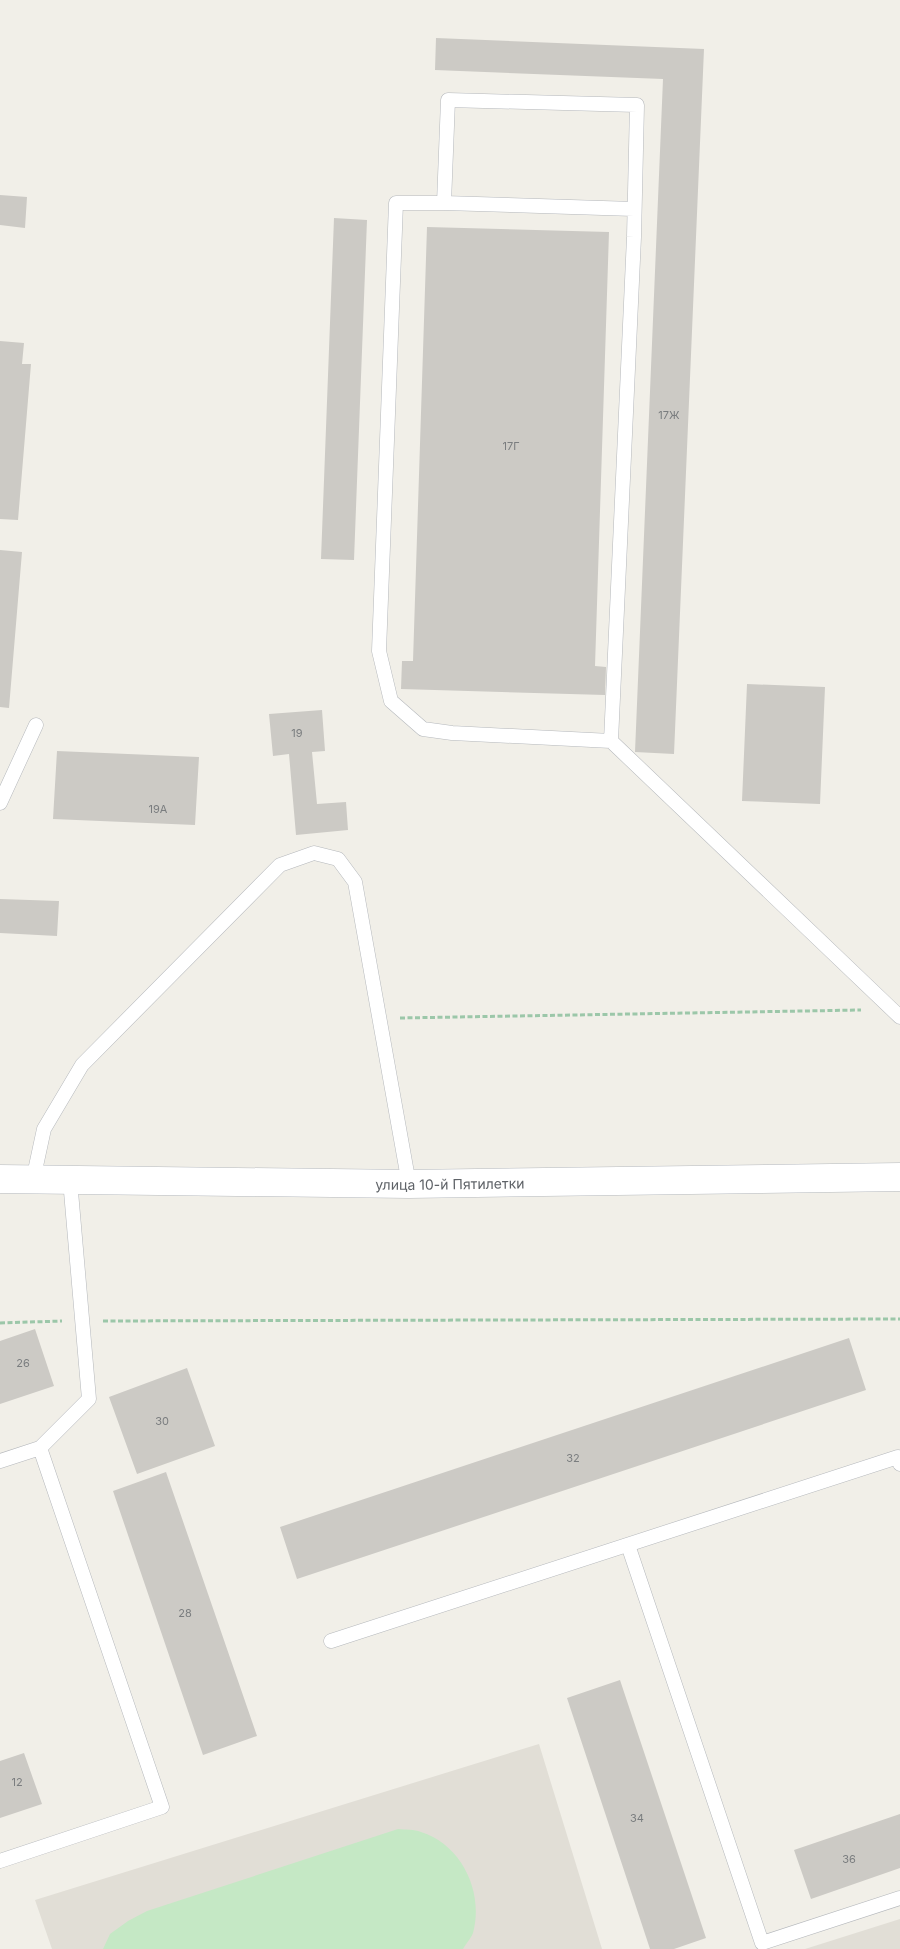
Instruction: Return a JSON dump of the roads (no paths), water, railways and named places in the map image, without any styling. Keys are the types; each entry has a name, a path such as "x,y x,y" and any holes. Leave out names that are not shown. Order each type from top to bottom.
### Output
{"main road":[{"name":"улица 10-й Пятилетки","path":"0,1179 408,1184 900,1177"}],"lane":[{"path":"444,203 448,100 638,104 634,237 611,741"},
{"path":"634,209 396,203 379,651 391,702 423,729 452,733 611,741 896,1013"},
{"path":"0,803 36,725"},
{"path":"33,1180 44,1129 82,1065 280,865 314,853 338,859 355,882 408,1184"},
{"path":"0,1462 40,1448 89,1399 70,1180"},
{"path":"0,1861 162,1807 40,1448"},
{"path":"331,1641 898,1457 900,1464"},
{"path":"628,1545 762,1943 900,1898"}]}
